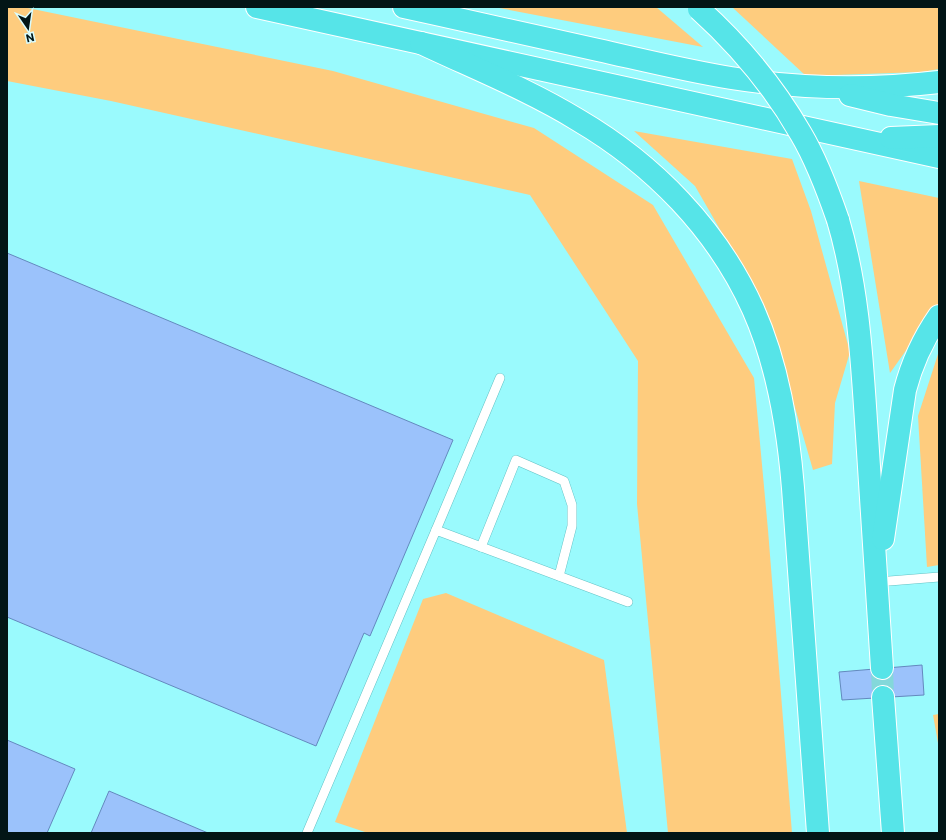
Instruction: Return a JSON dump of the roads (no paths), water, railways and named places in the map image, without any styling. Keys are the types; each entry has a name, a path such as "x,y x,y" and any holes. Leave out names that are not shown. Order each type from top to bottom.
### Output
{"highway":[{"path":"257,7 939,157"},
{"path":"404,7 676,67 757,81 815,86 879,87 939,82"},
{"path":"698,8 738,46 753,64 801,133 812,155 838,220 845,245 858,318 862,354 882,668"},
{"path":"421,43 552,105 578,120 623,150 665,185 687,209 717,246 745,293 753,310 769,354 781,397 788,441 794,496 818,833"},
{"path":"815,86 891,105 939,113"},
{"path":"864,140 939,136"},
{"path":"876,582 905,390 909,375 921,345 939,316"},
{"path":"883,697 893,833"}],"lane":[{"path":"307,833 500,378"},
{"path":"482,547 516,460 564,481 572,506 572,526 559,576"},
{"path":"436,530 628,602"},
{"path":"876,582 939,577"}],"tunnel":[{"path":"882,668 883,697"}]}
